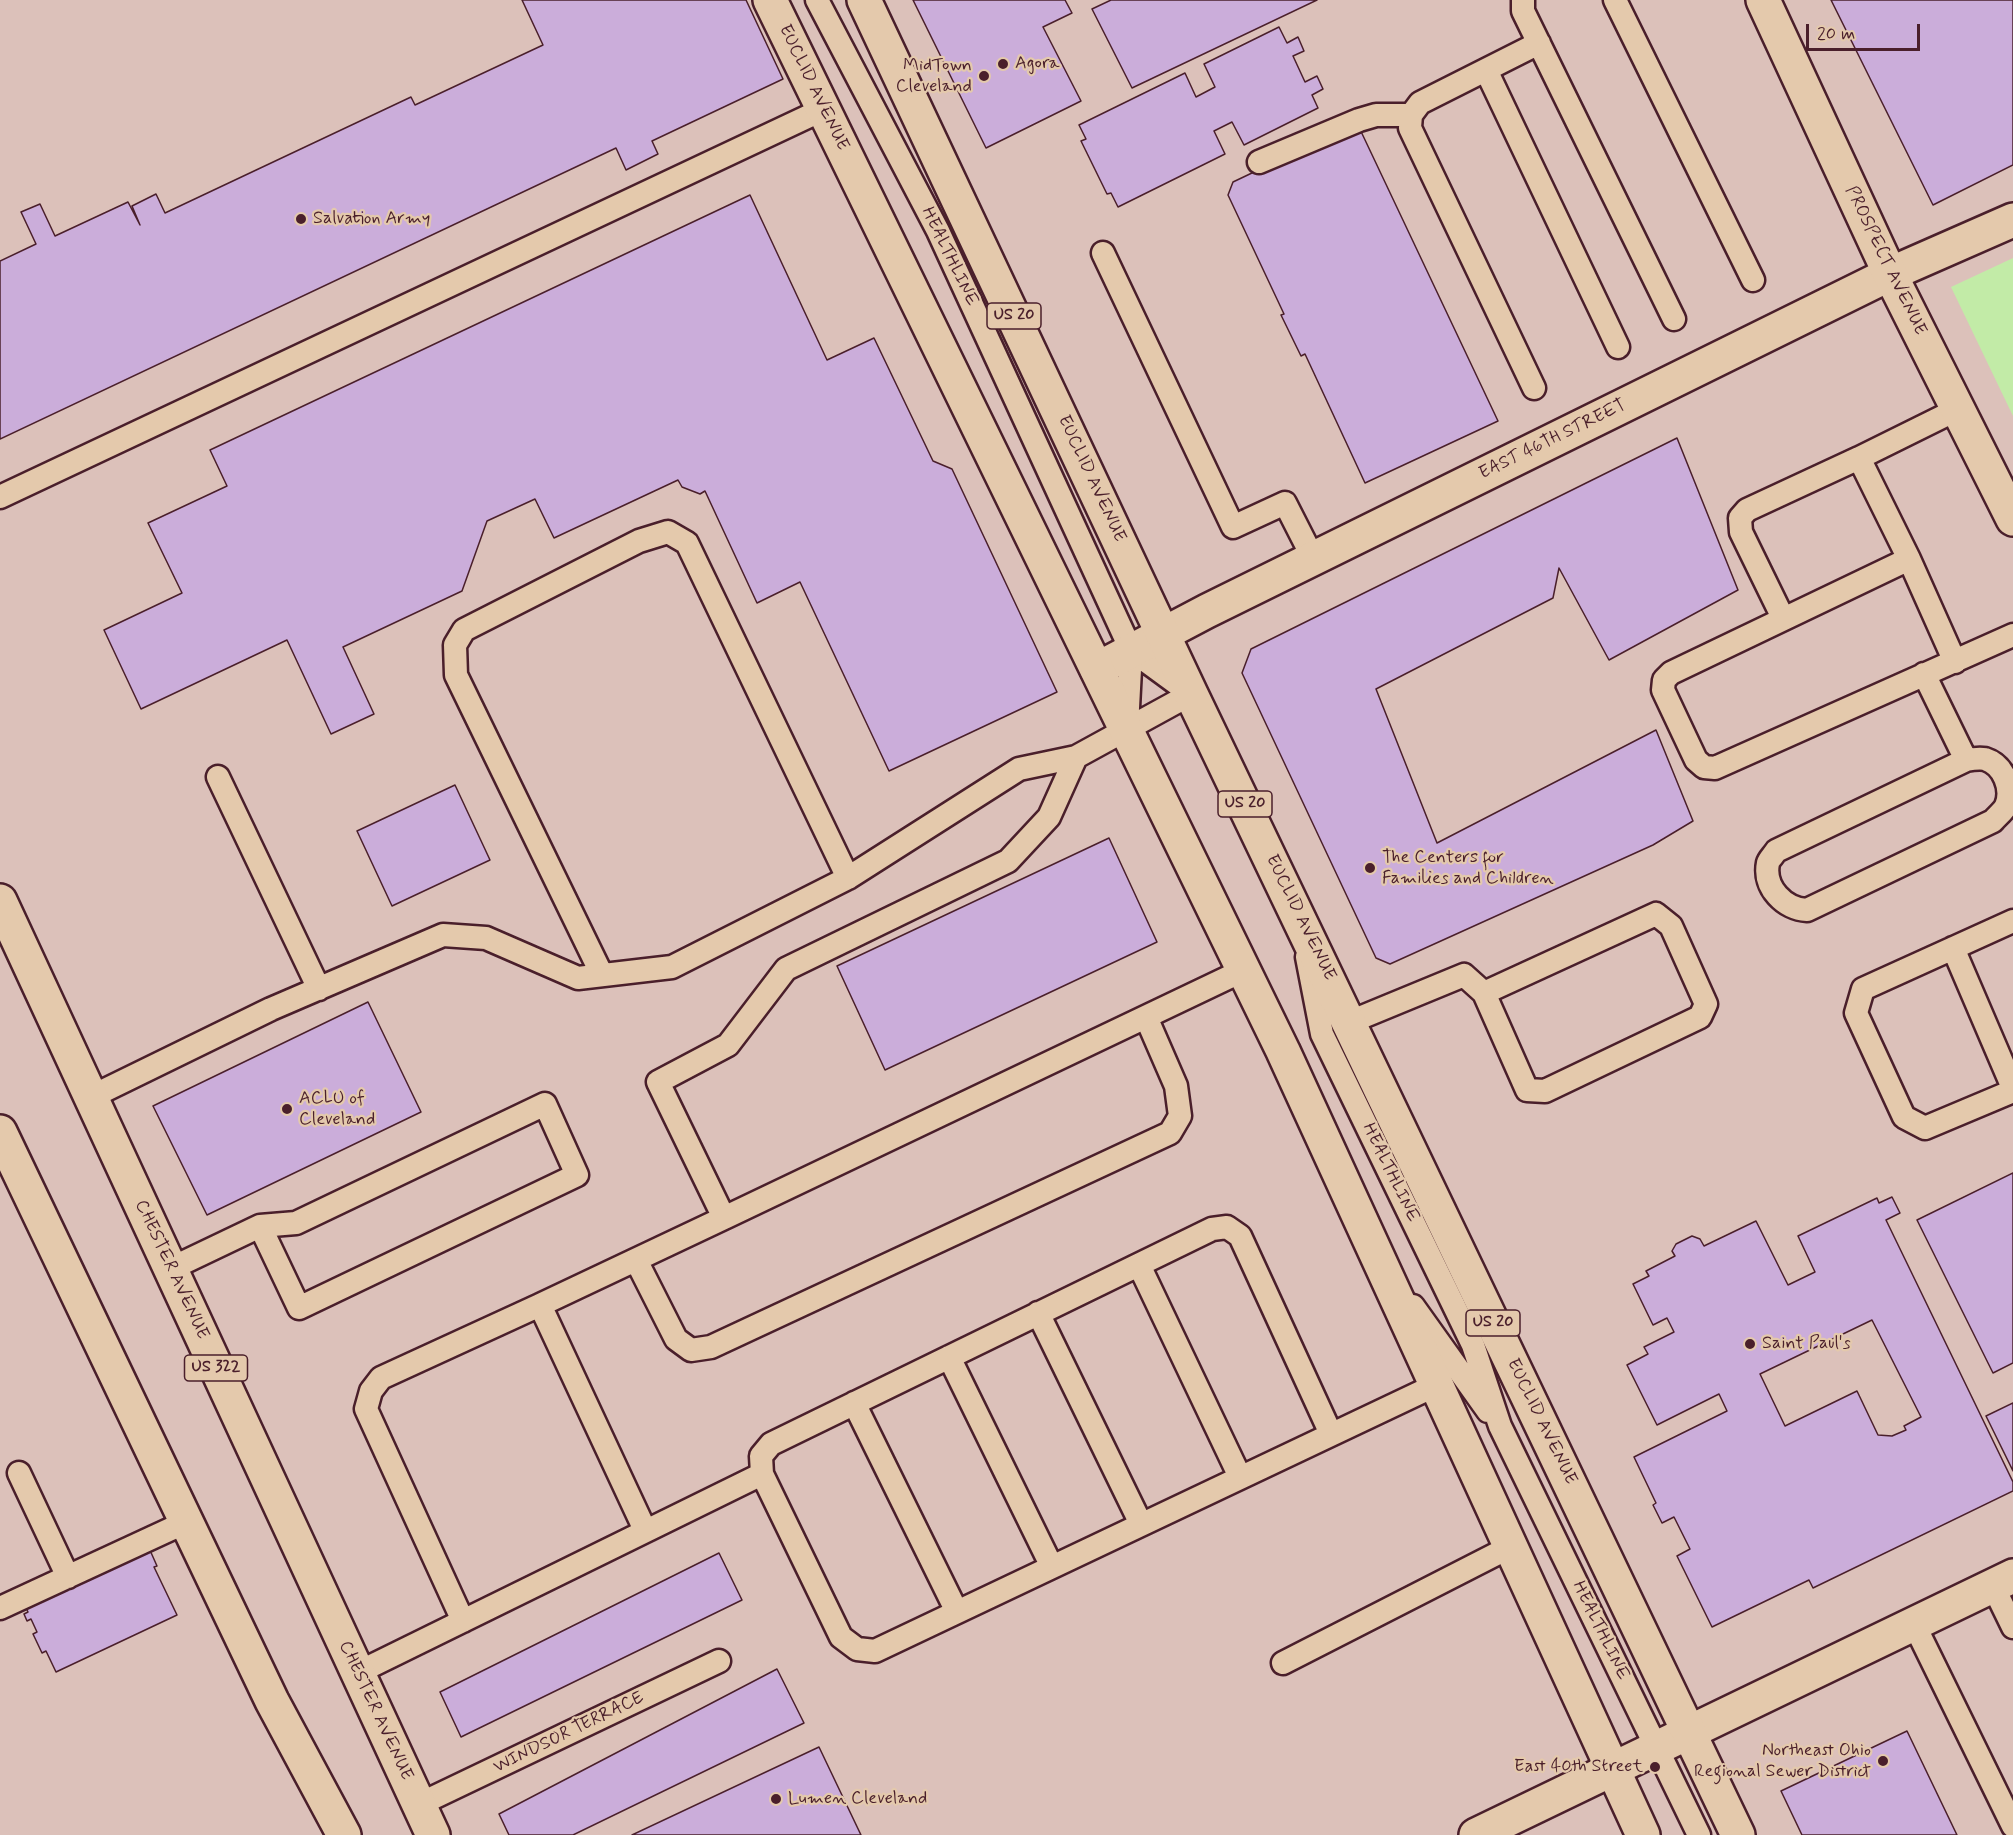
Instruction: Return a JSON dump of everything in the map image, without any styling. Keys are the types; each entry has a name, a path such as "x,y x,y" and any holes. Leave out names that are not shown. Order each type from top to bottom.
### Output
{"main road":[{"name":"EUCLID AVENUE","path":"770,0 1283,1050 1643,1835"},
{"name":"EUCLID AVENUE","path":"864,0 1191,694 1738,1835"},
{"name":"PROSPECT AVENUE","path":"1763,0 1890,274 2013,519"},
{"name":"EAST 46TH STREET","path":"1097,669 1163,632 1890,274 2013,220"},
{"name":"CHESTER AVENUE","path":"0,901 433,1835"},
{"path":"2,1140 272,1701 344,1835"},
{"path":"1476,1835 2003,1581"}],"lane":[{"name":"HEALTHLINE","path":"817,0 938,231 1131,650 1127,730"},
{"path":"1523,0 1523,10 1674,319"},
{"path":"1615,0 1753,280"},
{"path":"1534,388 1410,128 1411,115 1420,103 1539,43"},
{"path":"1486,70 1618,347"},
{"path":"0,497 824,109"},
{"path":"1259,162 1376,114 1411,115"},
{"path":"1103,253 1233,528 1285,503 1313,558"},
{"path":"1783,618 1741,532 1740,518 1747,510 1958,409"},
{"path":"1859,458 1909,559 1954,662"},
{"path":"602,975 456,675 455,645 464,630 639,541 668,532 687,543 848,878"},
{"path":"1909,559 1671,673 1664,680 1663,690 1696,760 1704,767 1715,768 2013,635"},
{"name":"HEALTHLINE","path":"1131,650 1191,694"},
{"path":"1924,674 1966,760"},
{"path":"91,1097 271,1009 444,935 486,938 578,978 672,967 848,878 1020,769 1076,757 1191,694"},
{"path":"724,1218 658,1082 728,1045 786,969 1008,861 1049,817 1076,757"},
{"path":"1983,758 1996,764 2004,778 2009,791 2005,808 1993,821 1807,910 1796,910 1785,904 1775,893 1768,878 1768,863 1776,851 1966,760 1983,758"},
{"path":"218,777 319,988"},
{"path":"1350,1022 1464,975 1484,993 1527,1090 1545,1091 1700,1017 1706,1004 1671,926 1656,914 1484,993"},
{"name":"HEALTHLINE","path":"1298,915 1322,1034 1473,1346 1500,1426 1699,1835"},
{"path":"1953,948 2013,1090 1925,1128 1904,1117 1856,1013 1863,989 1953,948 2013,921"},
{"path":"463,1621 366,1409 371,1391 381,1378 636,1260 1244,970"},
{"path":"636,1260 676,1339 691,1350 711,1347 1170,1133 1180,1116 1176,1086 1146,1017"},
{"path":"170,1269 260,1226 296,1223 545,1104 578,1175 299,1308 260,1226"},
{"path":"1331,1434 1240,1236 1227,1227 1212,1229 854,1403 771,1444 761,1456 762,1474 841,1637 856,1649 875,1651 1436,1385"},
{"name":"HEALTHLINE","path":"1375,1250 1435,1339 1500,1426"},
{"path":"1140,1265 1240,1477"},
{"path":"540,1305 645,1530"},
{"path":"1038,1313 1141,1524"},
{"path":"948,1357 1052,1567"},
{"path":"854,1403 957,1612"},
{"path":"19,1473 68,1577"},
{"path":"357,1673 762,1474"},
{"path":"0,1608 186,1522"},
{"path":"1283,1663 1510,1547"},
{"path":"2003,1581 2013,1627"},
{"path":"1914,1624 2013,1826"},
{"name":"WINDSOR TERRACE","path":"418,1805 719,1661"}],"shaded area":[{"path":"0,0 2013,0 2013,1835 0,1835"}],"green space":[{"path":"2013,258 2013,416 1951,287"}],"building":[{"name":"Salvation Army","path":"522,0 746,0 783,79 652,141 658,154 626,170 616,148 0,439 0,261 36,244 21,212 40,204 55,236 128,202 140,225 132,206 156,194 165,213 411,97 415,105 543,45"},
{"name":"Agora","path":"913,0 1065,0 1072,13 1043,27 1081,101 986,148"},
{"name":"Agora","path":"1111,0 1317,0 1132,88 1092,9"},
{"path":"1831,0 2013,0 2013,165 1933,205"},
{"path":"1279,27 1287,43 1298,37 1304,51 1293,56 1305,82 1317,76 1323,89 1312,95 1318,108 1244,145 1232,122 1214,131 1225,154 1118,207 1111,193 1107,194 1081,141 1086,139 1079,125 1185,73 1196,97 1215,87 1204,64"},
{"path":"1357,123 1498,421 1365,483 1305,354 1301,356 1281,315 1284,314 1228,195 1233,182"},
{"path":"750,195 827,360 874,338 933,461 952,469 1057,692 889,771 800,582 757,603 705,491 700,494 682,487 678,480 554,538 535,499 487,521 462,591 343,647 374,714 331,734 287,640 141,709 104,630 182,593 148,523 227,486 210,450"},
{"path":"1677,438 1738,590 1609,660 1559,568 1553,598 1376,689 1437,843 1656,730 1693,821 1653,845 1390,964 1376,958 1242,673 1251,649"},
{"path":"455,785 490,860 392,906 357,831"},
{"path":"1109,838 1157,942 885,1070 837,966"},
{"name":"ACLU of Cleveland","path":"368,1002 421,1112 207,1215 153,1106"},
{"path":"2013,1173 2013,1363 1993,1373 1917,1220"},
{"path":"1892,1197 1900,1213 1886,1220 2013,1482 2013,1491 1813,1588 1809,1580 1712,1627 1677,1556 1690,1549 1674,1517 1662,1523 1653,1505 1656,1503 1634,1457 1727,1411 1719,1394 1657,1425 1627,1365 1648,1354 1644,1347 1674,1332 1667,1318 1653,1325 1633,1284 1649,1276 1646,1271 1675,1256 1672,1251 1676,1244 1692,1236 1700,1239 1704,1246 1756,1221 1788,1285 1815,1272 1798,1236 1877,1198 1879,1203","holes":["1872,1320 1921,1417 1904,1426 1906,1430 1892,1436 1878,1435 1857,1391 1785,1426 1760,1374"]},
{"path":"2013,1403 2013,1471 1986,1416"},
{"path":"149,1548 157,1566 154,1567 177,1615 56,1672 46,1651 42,1653 33,1634 37,1632 31,1619 27,1621 24,1614 28,1612 25,1606"},
{"path":"719,1553 742,1600 461,1737 440,1692"},
{"path":"777,1669 804,1723 573,1835 509,1835 499,1814"},
{"name":"Northeast Ohio Regional Sewer District","path":"1907,1731 1957,1835 1802,1835 1781,1791"},
{"name":"Lumen Cleveland","path":"819,1747 861,1835 632,1835"}],"place":[{"name":"Agora","path":"1003,64"},
{"name":"MidTown Cleveland","path":"984,76"},
{"name":"Salvation Army","path":"301,219"},
{"name":"The Centers for Families and Children","path":"1370,868"},
{"name":"ACLU of Cleveland","path":"287,1109"},
{"name":"Saint Paul's","path":"1750,1344"},
{"name":"Northeast Ohio Regional Sewer District","path":"1883,1761"},
{"name":"East 40th Street","path":"1655,1767"},
{"name":"Lumen Cleveland","path":"776,1799"}]}
